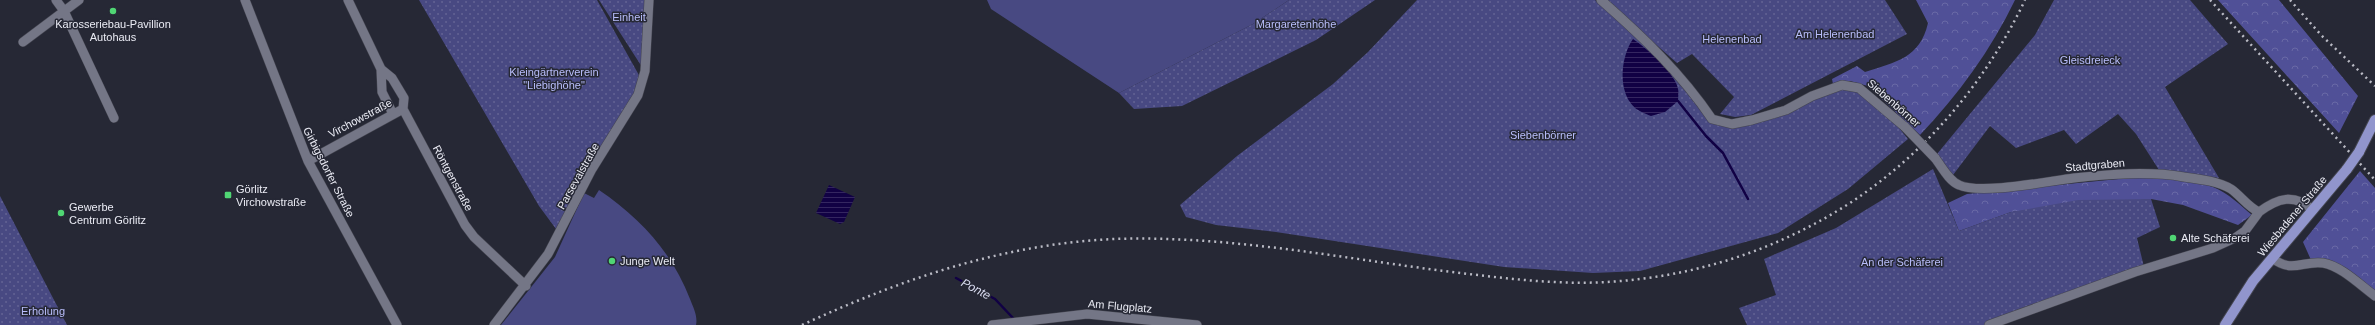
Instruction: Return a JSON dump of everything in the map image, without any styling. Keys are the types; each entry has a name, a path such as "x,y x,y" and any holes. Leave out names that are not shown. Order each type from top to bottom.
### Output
{"main road":[{"name":"Wiesbadener Straße","path":"2225,325 2253,281 2347,169 2359,152 2375,120"}],"street":[{"path":"56,0 64,11 114,118"},
{"path":"23,42 79,0"},
{"name":"Girbigsdorfer Straße","path":"245,0 308,161 397,325"},
{"name":"Röntgenstraße","path":"348,0 382,69 392,78 404,98 403,109 465,225 474,237 526,286"},
{"name":"Parsevalstraße","path":"494,325 526,286 558,237 592,169 638,95 645,71 649,0"},
{"name":"Siebenbörner","path":"1601,0 1671,66 1694,92 1712,119 1732,124 1752,120 1786,110 1812,96 1842,86 1859,88 1906,127 1935,158"},
{"name":"Röntgenstraße","path":"382,69 382,92 393,114"},
{"name":"Virchowstraße","path":"308,161 403,109"},
{"name":"Stadtgraben","path":"1935,158 1951,180 1960,186 1976,188 2131,174 2183,176 2219,184 2231,189 2260,212"},
{"path":"1989,325 2135,272 2213,248 2246,231 2260,212 2270,204 2286,198 2301,201 2313,210"},
{"path":"2272,258 2295,266 2317,263 2330,265 2375,296"},
{"name":"Am Flugplatz","path":"992,325 1087,314 1197,325"}],"green space":[{"name":"Kleingärtnerverein \"Liebighöhe\"","path":"419,0 597,0 640,77 634,97 559,233 539,206"},
{"name":"Einheit","path":"599,0 648,0 642,67"},
{"path":"987,0 1289,0 1253,24 1119,93 991,9"},
{"name":"Margaretenhöhe","path":"1289,0 1375,0 1316,40 1182,106 1134,109 1119,93 1253,24"},
{"name":"Siebenbörner","path":"1417,0 1595,0 1671,70 1711,121 1735,126 1842,85 1859,88 1908,139 1848,189 1778,233 1640,271 1593,273 1504,267 1276,232 1216,225 1186,217 1180,205 1237,156 1333,84 1368,52"},
{"path":"1605,0 1885,0 1907,34 1751,115 1735,117 1720,114 1734,97 1692,54 1677,63"},
{"path":"1916,0 2015,0 2006,19 1973,71 1948,104 1920,135 1868,86 1850,81 1833,84 1832,79 1857,66 1865,72 1887,65 1905,57 1913,51 1924,35 1928,23"},
{"name":"Gleisdreieck","path":"2054,0 2190,0 2228,44 2165,87 2219,178 2159,170 2136,134 2118,114 2076,144 2064,130 2016,148 1990,126 1953,175 1937,154 2035,35"},
{"path":"2218,0 2279,0 2358,96 2339,133"},
{"name":"An der Schäferei","path":"1933,169 1959,231 2011,212 2078,200 2151,199 2160,227 2137,238 2144,267 1985,325 1747,325 1739,308 1776,295 1764,259 1836,228"},
{"path":"2360,171 2375,188 2375,291 2327,259 2311,260 2303,242"},
{"path":"2139,177 2186,181 2213,187 2229,196 2252,215 2238,225 2183,205 2151,199 2011,212 1959,231 1948,203 1967,194"},
{"name":"Junge Welt","path":"599,190 641,224 664,251 683,282 694,308 696,325 501,325 555,257 584,193 594,198"},
{"name":"Erholung","path":"0,196 67,325 0,325"}],"shaded area":[{"path":"1633,39 1659,61 1676,83 1678,90 1678,101 1665,112 1651,116 1638,110 1634,107 1625,92 1623,83 1624,64 1629,46"},
{"path":"829,185 855,197 844,222 840,224 816,213"}],"waterway":[{"name":"Siebenbörner","path":"1678,101 1706,136 1723,153 1748,199"},
{"name":"Ponte","path":"956,278 995,299 1013,318"}],"railway":[{"path":"802,325 840,308 915,279 993,256 1073,242 1114,239 1199,240 1241,244 1510,279 1568,283 1639,279 1703,267 1764,247 1822,220 1850,203 1904,162 1951,114 1973,87 1992,59 2025,0"},
{"path":"2210,0 2375,180"},
{"path":"2290,0 2321,35 2375,86"}],"place":[{"name":"Karosseriebau-Pavillion Autohaus","path":"113,11"},
{"name":"Görlitz Virchowstraße","path":"228,195"},
{"name":"Gewerbe Centrum Görlitz","path":"61,213"},
{"name":"Alte Schäferei","path":"2173,238"},
{"name":"Junge Welt","path":"612,261"}],"park label":[{"name":"Am Helenenbad","path":"1835,34"},
{"name":"Helenenbad","path":"1732,39"}]}
